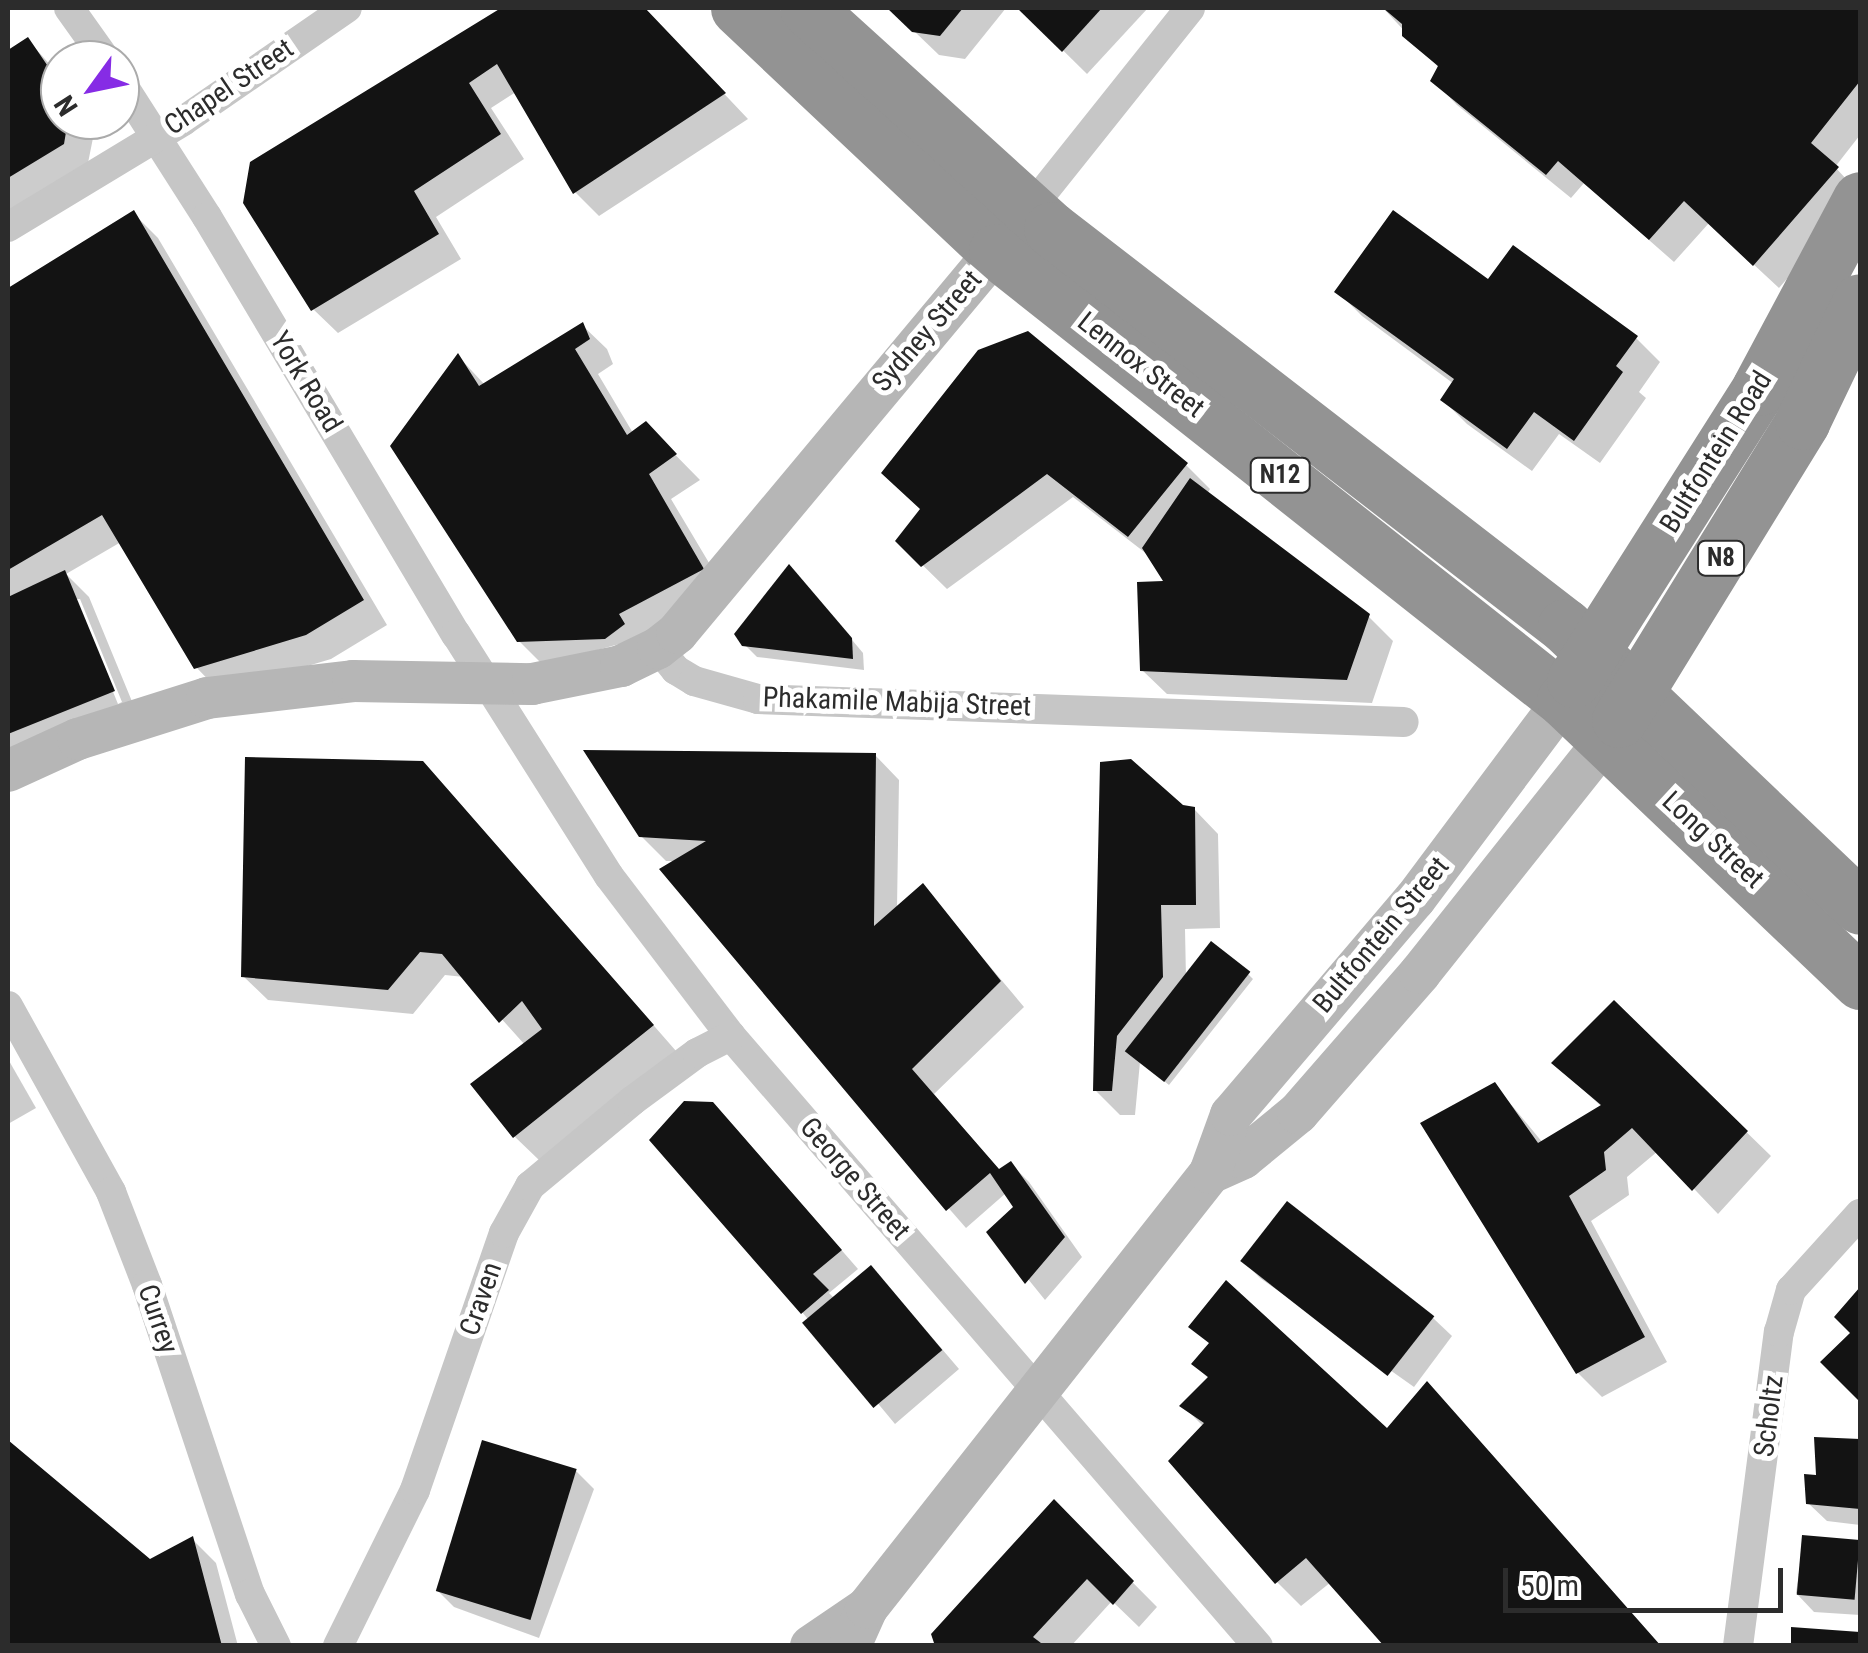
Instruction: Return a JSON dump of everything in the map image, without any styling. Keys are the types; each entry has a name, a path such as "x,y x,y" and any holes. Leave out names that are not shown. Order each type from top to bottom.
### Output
{"highway":[{"name":"Lennox Street","path":"738,8 1012,231 1564,700"},
{"name":"Lennox Street","path":"807,8 1012,231 1590,649"},
{"name":"Bultfontein Road","path":"1564,700 1590,649 1759,388 1860,199"},
{"name":"Bultfontein Road","path":"1606,739 1802,422 1860,301"},
{"name":"Long Street","path":"1590,649 1860,907"},
{"name":"Long Street","path":"1564,700 1860,982"}],"street":[{"path":"69,8 92,40"},
{"name":"Chapel Street","path":"8,228 157,136 348,8"},
{"name":"Sydney Street","path":"658,648 678,633 820,456 1012,231 1190,8"},
{"name":"York Road","path":"140,111 488,686"},
{"path":"8,771 78,739 207,698 353,680 488,686 576,678 621,666 658,648"},
{"name":"Phakamile Mabija Street","path":"658,648 676,670 694,681 758,699 1404,722"},
{"name":"George Street","path":"488,686 609,876 731,1036 1258,1646"},
{"name":"Bultfontein Street","path":"810,1646 859,1626 1036,1390 1210,1174 1231,1115 1415,899 1564,700"},
{"name":"Bultfontein Street","path":"1210,1174 1243,1158 1298,1114 1420,973 1606,739"},
{"name":"Currey","path":"8,1006 110,1192 147,1285 250,1594 276,1646"},
{"name":"Craven","path":"338,1646 415,1490 504,1233 530,1186 564,1153 645,1092 731,1036"},
{"name":"Scholtz","path":"1738,1646 1779,1332 1791,1290 1860,1214"}],"building":[{"path":"501,8 645,8 726,93 573,194 497,64 469,83 501,134 414,191 439,234 311,311 243,203 250,162"},
{"path":"887,8 963,8 940,36 912,32"},
{"path":"1017,8 1102,8 1062,52"},
{"path":"1383,8 1860,8 1860,81 1811,143 1839,167 1753,266 1684,201 1649,240 1558,161 1546,175 1430,81 1438,66 1402,36 1402,24"},
{"path":"28,37 40,55 40,140 65,140 8,178 8,50"},
{"path":"134,210 364,600 306,635 194,669 102,515 8,570 8,288"},
{"path":"1393,210 1488,279 1513,245 1638,336 1616,366 1623,372 1574,441 1534,412 1507,449 1440,400 1454,379 1334,292"},
{"path":"583,322 590,339 575,349 627,435 646,421 677,454 649,474 704,569 619,614 625,624 605,639 517,642 390,446 458,353 479,386"},
{"path":"1028,331 1188,463 1128,537 1047,474 921,567 895,541 920,509 881,473 978,350"},
{"path":"1190,478 1370,614 1347,680 1140,671 1137,582 1163,581 1142,548"},
{"path":"789,564 852,638 853,659 742,646 734,634"},
{"path":"65,570 115,691 8,734 8,597"},
{"path":"583,750 876,753 874,926 923,883 1001,981 912,1069 999,1169 1011,1161 1065,1237 1025,1284 986,1232 1013,1207 990,1173 946,1211 659,869 706,841 639,837"},
{"path":"245,757 423,761 654,1025 513,1138 470,1084 542,1029 522,1001 499,1023 442,954 420,952 388,990 241,977"},
{"path":"1131,759 1183,805 1195,807 1196,905 1161,905 1163,977 1117,1036 1112,1091 1093,1091 1100,762"},
{"path":"1211,941 1250,972 1164,1082 1125,1051"},
{"path":"1614,1000 1748,1131 1692,1191 1632,1128 1604,1152 1606,1170 1569,1196 1645,1337 1576,1374 1420,1123 1495,1082 1538,1143 1601,1105 1551,1063"},
{"path":"684,1101 713,1102 842,1250 813,1274 829,1290 801,1314 649,1140"},
{"path":"1287,1201 1434,1316 1388,1376 1240,1261"},
{"path":"871,1265 942,1350 873,1408 802,1323"},
{"path":"1226,1280 1387,1428 1427,1381 1661,1646 1384,1646 1306,1558 1275,1584 1168,1461 1204,1423 1179,1406 1208,1377 1191,1364 1209,1343 1188,1327"},
{"path":"1860,1287 1860,1402 1820,1362 1850,1333 1834,1317"},
{"path":"1814,1437 1860,1439 1860,1509 1806,1504 1804,1474 1816,1475"},
{"path":"8,1440 150,1559 193,1536 222,1646 8,1646"},
{"path":"482,1440 577,1469 530,1620 436,1591"},
{"path":"1054,1499 1134,1581 1113,1605 1087,1579 1033,1637 1045,1646 935,1646 931,1634"},
{"path":"1802,1535 1860,1540 1855,1600 1797,1595"},
{"path":"1791,1627 1860,1632 1860,1646 1791,1646"}]}
